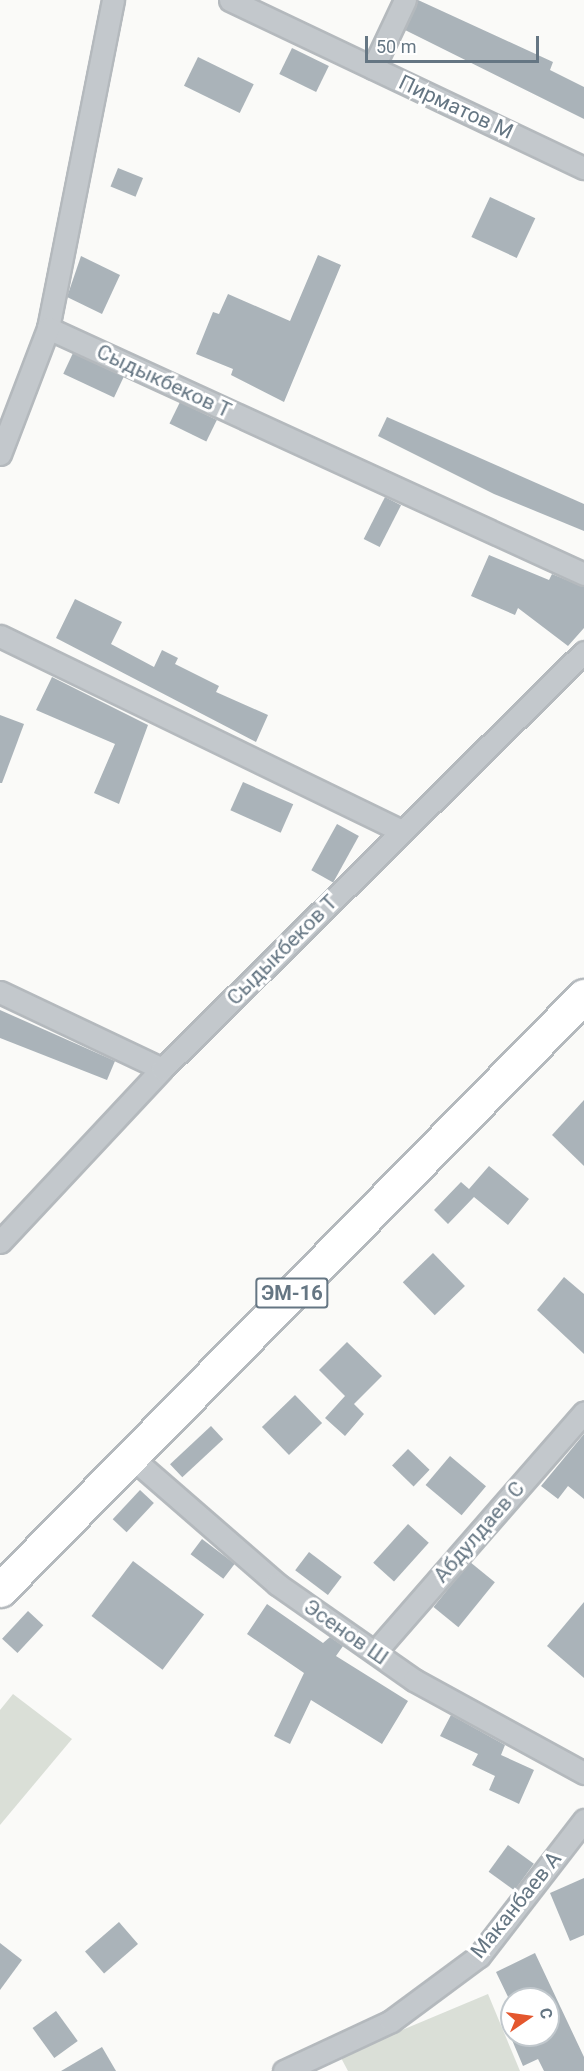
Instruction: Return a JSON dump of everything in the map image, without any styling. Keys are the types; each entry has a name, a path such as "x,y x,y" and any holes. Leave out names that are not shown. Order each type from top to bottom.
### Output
{"highway":[{"name":"ЭМ-16","path":"0,1590 584,996"}],"street":[{"path":"0,454 48,328 113,0"},
{"name":"Пирматов М","path":"230,0 584,168"},
{"path":"373,68 405,0"},
{"name":"Сыдыкбеков Т","path":"48,328 584,574"},
{"path":"0,636 401,831"},
{"name":"Сыдыкбеков Т","path":"0,1242 162,1069 584,652"},
{"path":"0,992 162,1069"},
{"name":"Абдулдаев С","path":"375,1652 584,1412"},
{"name":"Эсенов Ш","path":"131,1457 277,1584 414,1680 584,1773"},
{"name":"Маканбаев А","path":"284,2071 391,2021 479,1956 584,1820"}],"shaded area":[{"path":"13,1694 72,1739 0,1825 0,1710"},
{"path":"488,1994 500,2023 500,2047 510,2047 520,2071 348,2071 340,2056"}],"building":[{"path":"418,0 553,62 550,70 584,87 584,119 405,30"},
{"path":"292,48 329,66 316,92 279,74"},
{"path":"198,57 254,84 240,113 184,86"},
{"path":"118,168 143,178 136,197 111,187"},
{"path":"490,197 535,218 517,258 471,237"},
{"path":"318,255 341,265 284,402 231,375 233,369 196,354 213,312 219,314 228,294 290,321"},
{"path":"81,256 120,275 102,314 67,297"},
{"path":"73,353 124,377 114,398 63,374"},
{"path":"180,402 217,420 206,442 169,424"},
{"path":"387,417 584,504 584,531 494,494 378,436"},
{"path":"385,497 401,505 380,547 364,539"},
{"path":"489,555 549,580 552,574 584,587 584,628 568,646 518,608 515,615 471,596"},
{"path":"75,599 122,622 111,644 154,667 162,650 178,658 175,664 219,686 216,692 268,715 256,742 56,638"},
{"path":"52,677 148,725 119,804 94,793 115,744 36,710"},
{"path":"0,715 24,724 2,783 0,783"},
{"path":"243,782 293,804 281,833 230,810"},
{"path":"337,824 359,836 333,882 311,870"},
{"path":"0,1010 115,1061 107,1080 0,1038"},
{"path":"584,1100 584,1166 552,1135"},
{"path":"489,1166 529,1199 508,1225 474,1197 448,1224 434,1210 461,1182 469,1189"},
{"path":"433,1253 465,1286 435,1315 403,1282"},
{"path":"564,1277 584,1294 584,1354 537,1310"},
{"path":"347,1342 382,1376 354,1404 364,1414 345,1436 325,1418 345,1396 319,1370"},
{"path":"295,1395 322,1423 289,1455 262,1427"},
{"path":"211,1426 223,1439 182,1477 170,1464"},
{"path":"584,1434 584,1499 568,1486 558,1499 541,1486"},
{"path":"408,1449 430,1470 414,1486 392,1466"},
{"path":"450,1456 486,1486 462,1515 426,1485"},
{"path":"140,1490 154,1503 127,1532 113,1519"},
{"path":"408,1524 429,1543 394,1581 373,1563"},
{"path":"202,1539 235,1564 223,1579 191,1554"},
{"path":"309,1552 342,1577 328,1595 295,1570"},
{"path":"133,1561 204,1615 163,1670 91,1616"},
{"path":"470,1562 495,1582 458,1627 433,1607"},
{"path":"584,1602 584,1678 547,1646"},
{"path":"267,1604 323,1643 330,1637 343,1646 336,1656 408,1701 382,1744 311,1700 290,1744 274,1736 304,1673 247,1634"},
{"path":"28,1611 43,1625 17,1653 2,1639"},
{"path":"451,1715 505,1745 501,1755 534,1770 519,1804 489,1790 495,1776 472,1765 478,1754 440,1736"},
{"path":"508,1845 534,1864 514,1891 489,1872"},
{"path":"584,1878 584,1935 570,1941 550,1893"},
{"path":"119,1922 138,1944 104,1973 85,1952"},
{"path":"0,1943 22,1960 0,1990"},
{"path":"535,1953 551,1987 503,1987 496,1972"},
{"path":"560,2006 584,2057 584,2071 544,2071 538,2059 523,2066 515,2047 560,2047"},
{"path":"56,2011 78,2041 54,2058 33,2028"},
{"path":"102,2047 116,2071 61,2071"}]}
